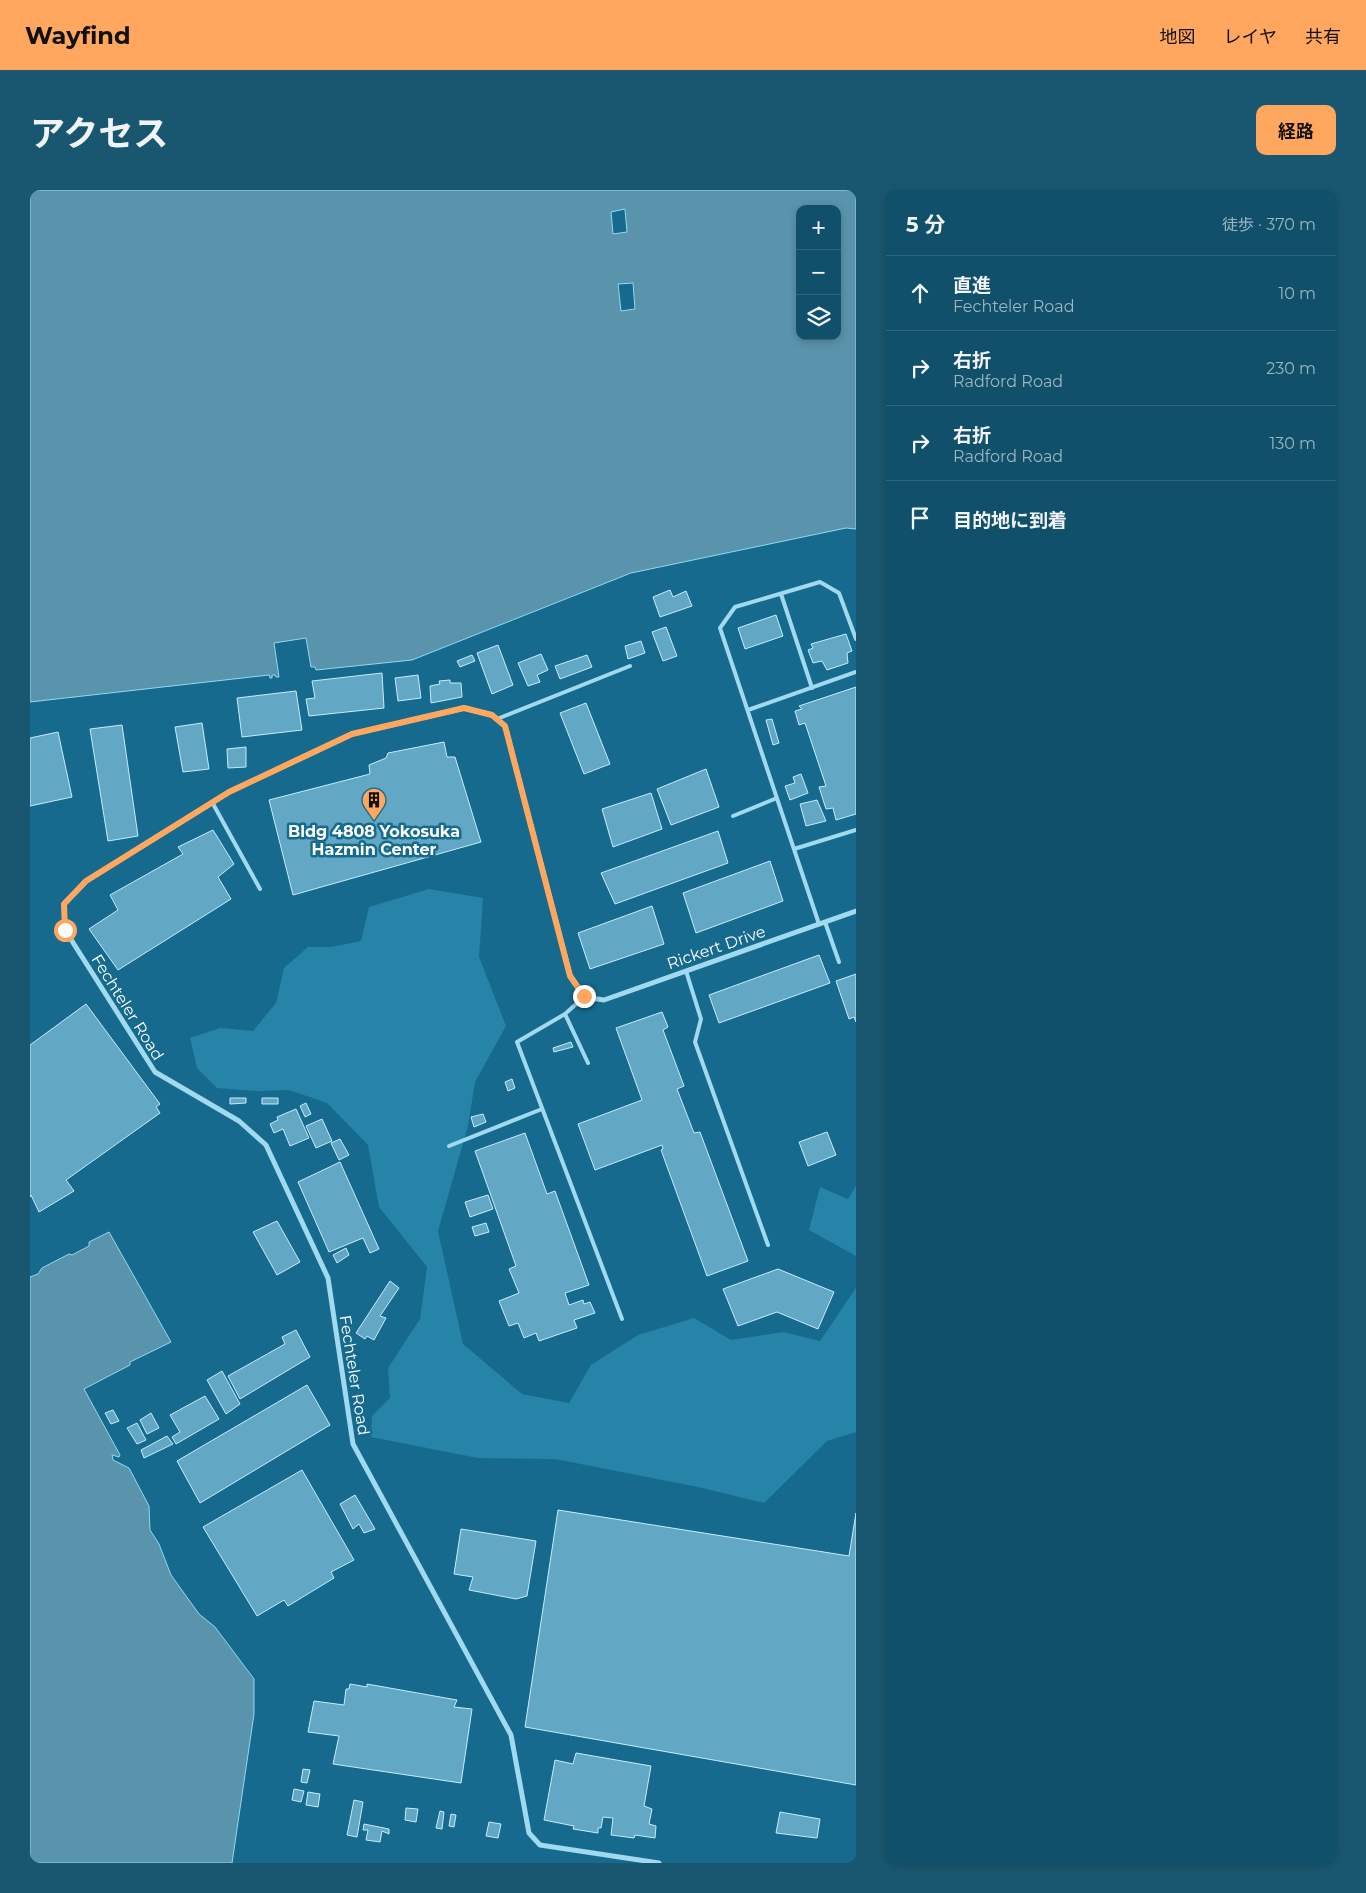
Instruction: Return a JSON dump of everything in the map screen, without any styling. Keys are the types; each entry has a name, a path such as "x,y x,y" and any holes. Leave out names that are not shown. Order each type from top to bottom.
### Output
{"street":[{"path":"212,802 229,792 352,734 464,708 492,715 505,726 570,976 584,996"},
{"name":"Fechteler Road","path":"212,802 86,881 64,904 65,930 155,1072 239,1121 266,1145 328,1278 353,1444 512,1735 528,1833 540,1844 659,1863"},
{"name":"Rickert Drive","path":"584,996 604,1000 856,911"}],"lane":[{"path":"819,924 720,628 735,607 820,582 839,593 856,639"},
{"path":"781,594 812,688"},
{"path":"497,719 630,666"},
{"path":"748,710 856,672"},
{"path":"733,816 777,798"},
{"path":"212,802 260,889"},
{"path":"794,849 856,830"},
{"path":"826,922 839,962"},
{"path":"686,971 701,1019 695,1042 768,1245"},
{"path":"584,996 565,1014 517,1042 622,1319"},
{"path":"565,1014 588,1063"},
{"path":"449,1146 542,1109"}],"shaded area":[{"path":"30,190 856,190 856,529 846,528 631,573 412,660 316,670 315,667 311,667 306,638 274,643 279,677 272,675 272,678 270,678 269,675 30,702","holes":["625,209 627,232 613,234 611,212","633,283 635,309 621,311 618,284"]},
{"path":"429,889 483,898 479,957 506,1026 475,1082 468,1126 438,1231 463,1344 522,1394 569,1403 591,1365 638,1335 694,1318 731,1340 783,1332 820,1341 856,1288 856,1432 827,1441 764,1503 698,1487 555,1459 478,1458 371,1437 372,1416 390,1398 388,1368 420,1319 427,1267 379,1207 368,1145 327,1103 289,1090 257,1091 217,1088 197,1068 190,1038 220,1028 253,1031 276,1003 284,968 308,947 331,947 361,941 369,907"},
{"path":"856,1186 856,1256 809,1230 820,1187 848,1199"},
{"path":"109,1232 171,1342 130,1362 130,1365 84,1389 120,1455 119,1457 112,1455 113,1460 129,1468 149,1506 150,1530 159,1544 171,1575 199,1614 215,1627 254,1679 254,1714 232,1863 30,1863 30,1277 38,1274 42,1268 89,1246 89,1242"}],"building":[{"path":"670,590 673,597 686,591 692,606 660,617 653,597"},
{"path":"776,615 783,636 745,649 738,628"},
{"path":"666,627 677,656 663,661 652,632"},
{"path":"846,634 852,651 847,653 848,663 827,670 822,661 813,663 808,650 813,648 811,644"},
{"path":"641,641 645,653 628,659 625,646"},
{"path":"498,645 513,685 492,694 477,653"},
{"path":"541,654 548,670 537,675 540,682 528,686 518,663"},
{"path":"472,655 475,661 460,667 457,661"},
{"path":"587,655 592,667 560,679 555,666"},
{"path":"382,673 384,708 309,716 306,699 315,698 312,681"},
{"path":"418,675 421,698 398,701 395,678"},
{"path":"450,680 450,683 461,683 462,697 431,703 430,686 440,684 439,681"},
{"path":"856,687 856,814 836,820 833,808 826,809 819,787 826,786 805,723 799,725 795,711 802,709 799,706"},
{"path":"296,691 302,730 242,737 237,698"},
{"path":"586,703 610,764 584,774 560,713"},
{"path":"772,719 779,743 773,745 766,720"},
{"path":"202,723 209,769 183,772 175,727"},
{"path":"122,725 138,836 108,841 90,729"},
{"path":"58,732 72,797 30,806 30,738"},
{"name":"Bldg 4808 Yokosuka Hazmin Center","path":"444,742 447,757 455,757 481,842 293,895 269,800 370,774 369,765 386,758 388,753"},
{"path":"246,747 246,767 228,768 227,749"},
{"path":"706,769 719,807 671,825 657,789"},
{"path":"801,774 808,793 790,800 785,786 795,783 793,777"},
{"path":"651,793 662,829 613,847 602,809"},
{"path":"817,800 826,821 806,826 800,804"},
{"path":"213,830 234,864 218,877 231,899 118,970 89,929 118,910 110,895 183,854 178,847"},
{"path":"718,831 728,863 615,904 601,873"},
{"path":"770,861 783,901 696,933 683,893"},
{"path":"652,906 664,944 590,969 578,933"},
{"path":"819,955 830,983 719,1023 709,995"},
{"path":"856,974 856,1022 854,1017 849,1019 836,981"},
{"path":"86,1004 160,1104 156,1107 160,1113 66,1180 74,1191 39,1212 31,1195 30,1197 30,1045"},
{"path":"662,1012 668,1027 663,1030 684,1086 677,1089 694,1133 700,1132 748,1261 707,1276 661,1150 663,1149 662,1145 595,1170 578,1124 642,1100 616,1028"},
{"path":"571,1042 573,1047 554,1052 553,1048"},
{"path":"512,1079 515,1088 508,1091 505,1082"},
{"path":"230,1098 246,1098 246,1103 230,1104"},
{"path":"262,1098 278,1098 278,1104 262,1104"},
{"path":"306,1103 311,1114 305,1117 300,1106"},
{"path":"296,1109 309,1138 290,1146 283,1129 274,1133 270,1124 278,1120 277,1117"},
{"path":"483,1114 486,1122 474,1127 471,1117"},
{"path":"322,1119 332,1141 316,1148 306,1126"},
{"path":"827,1132 836,1155 808,1166 799,1142"},
{"path":"525,1133 547,1194 555,1191 589,1285 565,1293 569,1305 583,1300 584,1304 590,1302 595,1313 574,1320 577,1328 539,1341 536,1333 524,1338 518,1323 509,1326 499,1301 519,1293 509,1269 516,1266 475,1151"},
{"path":"340,1139 349,1155 339,1160 331,1143"},
{"path":"340,1162 379,1249 370,1253 363,1238 329,1252 298,1182"},
{"path":"488,1195 493,1209 470,1217 465,1202"},
{"path":"277,1221 300,1262 277,1275 253,1232"},
{"path":"486,1223 489,1232 475,1236 472,1227"},
{"path":"346,1248 349,1255 337,1263 333,1255"},
{"path":"778,1269 834,1292 818,1329 777,1312 738,1326 723,1289"},
{"path":"390,1281 399,1288 380,1316 386,1318 374,1340 367,1336 365,1339 356,1333"},
{"path":"296,1330 310,1357 240,1399 228,1376 285,1344 282,1337"},
{"path":"222,1371 240,1404 226,1414 207,1380"},
{"path":"307,1385 330,1425 200,1503 177,1461"},
{"path":"205,1396 219,1419 176,1444 172,1437 180,1432 170,1415"},
{"path":"113,1410 119,1421 111,1424 105,1413"},
{"path":"151,1413 159,1428 147,1434 140,1420"},
{"path":"137,1423 146,1440 137,1444 127,1428"},
{"path":"167,1436 173,1444 144,1458 141,1450"},
{"path":"302,1470 354,1560 331,1572 334,1578 288,1606 284,1600 257,1616 203,1527"},
{"path":"355,1495 375,1529 364,1533 359,1524 353,1529 340,1504"},
{"path":"558,1510 849,1556 856,1513 856,1785 525,1727"},
{"path":"461,1529 536,1541 527,1596 516,1599 469,1590 473,1577 454,1574"},
{"path":"350,1684 367,1687 367,1684 457,1700 454,1707 472,1709 461,1783 333,1764 339,1736 308,1732 314,1701 344,1705 346,1689 349,1689"},
{"path":"576,1753 651,1766 644,1806 652,1809 649,1824 656,1826 655,1838 635,1835 634,1838 611,1835 613,1818 603,1817 598,1833 573,1829 574,1826 544,1820 555,1760 573,1764"},
{"path":"303,1769 310,1770 307,1783 301,1782"},
{"path":"294,1789 304,1791 301,1802 292,1800"},
{"path":"308,1792 320,1794 318,1807 306,1805"},
{"path":"354,1800 363,1802 357,1837 347,1835"},
{"path":"406,1808 418,1809 416,1822 405,1820"},
{"path":"440,1811 444,1812 442,1829 436,1828"},
{"path":"780,1812 820,1819 817,1838 776,1833"},
{"path":"451,1814 456,1815 454,1827 449,1826"},
{"path":"489,1822 501,1824 498,1838 486,1836"},
{"path":"364,1824 389,1829 389,1834 382,1831 380,1842 366,1840 368,1830 363,1830"}],"place":[{"name":"Bldg 4808 Yokosuka Hazmin Center","path":"374,821"}],"route":[{"path":"65,930 64,904 86,881 229,792 352,734 464,708 492,715 505,726 570,976 584,996"}]}
